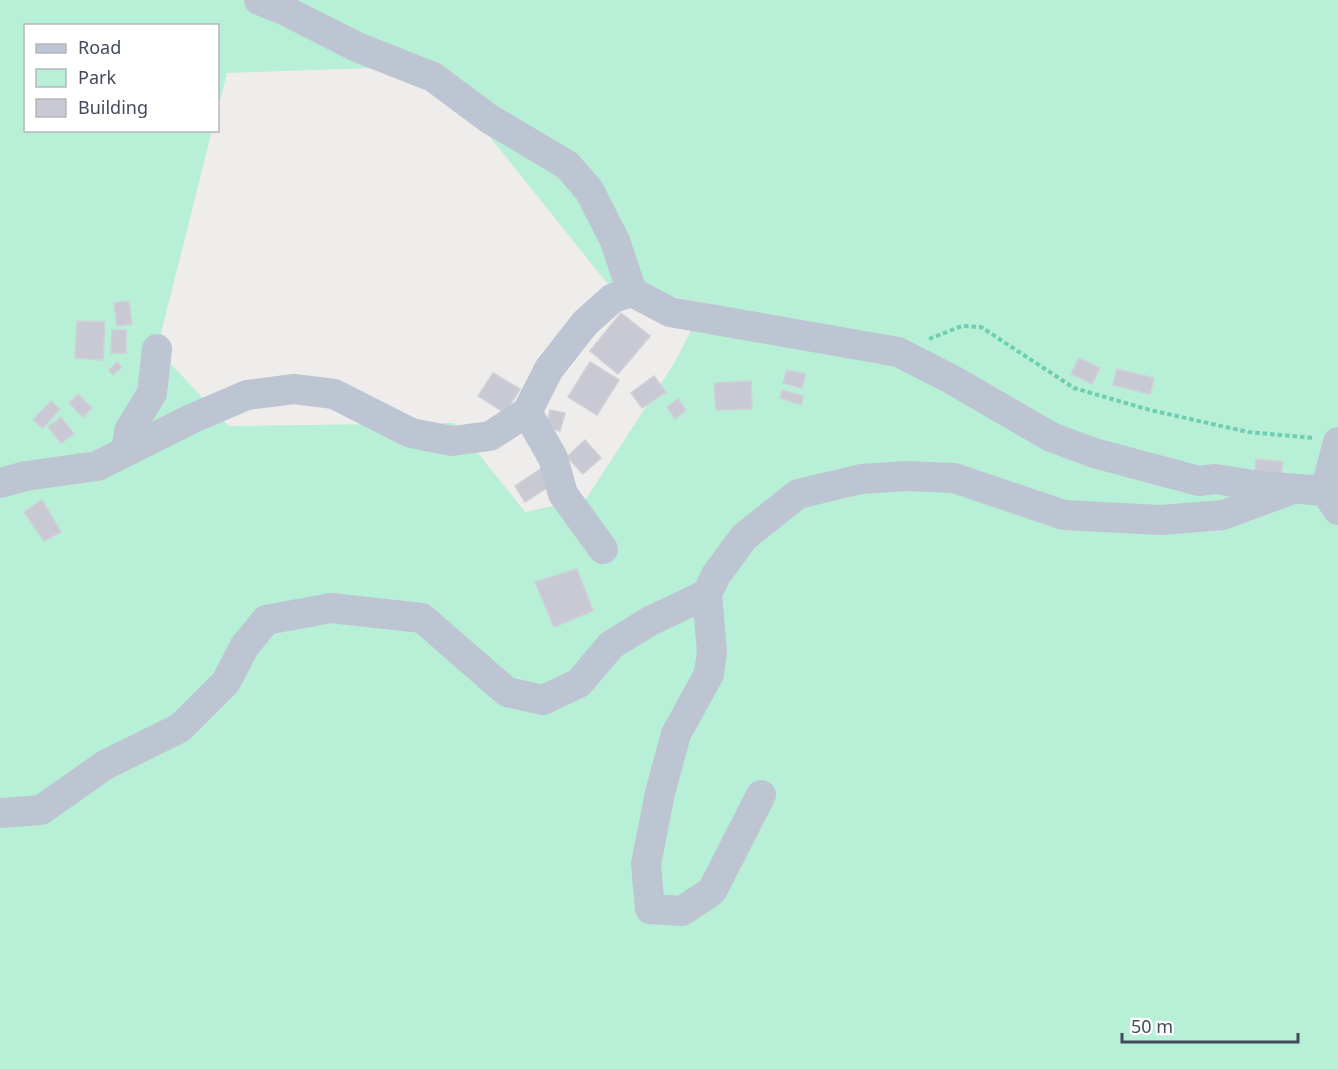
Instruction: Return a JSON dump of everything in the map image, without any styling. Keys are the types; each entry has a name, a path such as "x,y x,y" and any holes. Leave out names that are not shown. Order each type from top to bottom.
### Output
{"street":[{"path":"259,0 284,9 357,47 433,76 488,118 567,165 589,190 615,241 633,292 670,312 898,352 951,379 1051,437 1094,453 1199,481 1215,478 1293,489 1331,500 1328,436"},
{"path":"0,483 26,476 96,466 191,418 247,395 294,389 334,394 411,433 452,441 490,436 527,412 549,369 585,323 613,298 633,292"},
{"path":"126,452 129,431 152,393 157,349"},
{"path":"527,412 553,458 563,494 603,549"},
{"path":"761,795 712,891 682,911 650,909 646,864 660,793 676,734 709,674 712,652 707,594 716,575 744,537 798,494 861,479 906,476 954,478 1064,515 1161,520 1223,515 1293,489"},
{"path":"0,813 41,810 105,765 180,728 226,682 244,647 266,620 331,608 422,618 507,692 543,700 579,683 611,645 650,621 707,594"}],"path":[{"path":"898,352 962,326 981,327 1074,388 1193,421 1248,432 1314,438 1328,436"}],"green space":[{"path":"0,0 1338,0 1338,1069 0,1069","holes":["24,24 219,24 219,104 227,73 433,66 607,283 705,303 675,362 586,499 525,512 454,423 229,426 157,349 211,132 24,132"]}],"building":[{"path":"129,301 132,324 117,326 114,303"},
{"path":"621,313 650,336 618,374 590,351"},
{"path":"77,321 105,322 103,360 75,358"},
{"path":"112,330 126,330 126,353 111,353"},
{"path":"1079,358 1100,368 1092,384 1071,374"},
{"path":"117,362 122,367 113,375 109,370"},
{"path":"590,362 619,380 597,415 568,397"},
{"path":"1117,369 1154,378 1150,394 1113,385"},
{"path":"787,370 806,374 802,388 783,383"},
{"path":"493,373 520,389 505,413 478,396"},
{"path":"654,376 666,392 642,408 631,393"},
{"path":"751,381 752,409 716,410 714,383"},
{"path":"782,390 803,396 801,405 780,398"},
{"path":"78,394 92,408 83,417 69,403"},
{"path":"678,399 686,410 675,419 667,407"},
{"path":"51,401 60,409 43,428 33,420"},
{"path":"550,410 565,413 560,431 546,427"},
{"path":"61,417 74,434 61,443 48,427"},
{"path":"585,440 601,458 583,474 567,457"},
{"path":"1256,459 1283,462 1280,484 1254,481"},
{"path":"542,468 553,484 525,502 515,486"},
{"path":"42,500 61,532 44,541 24,512"},
{"path":"577,569 593,611 554,627 535,582"}]}
